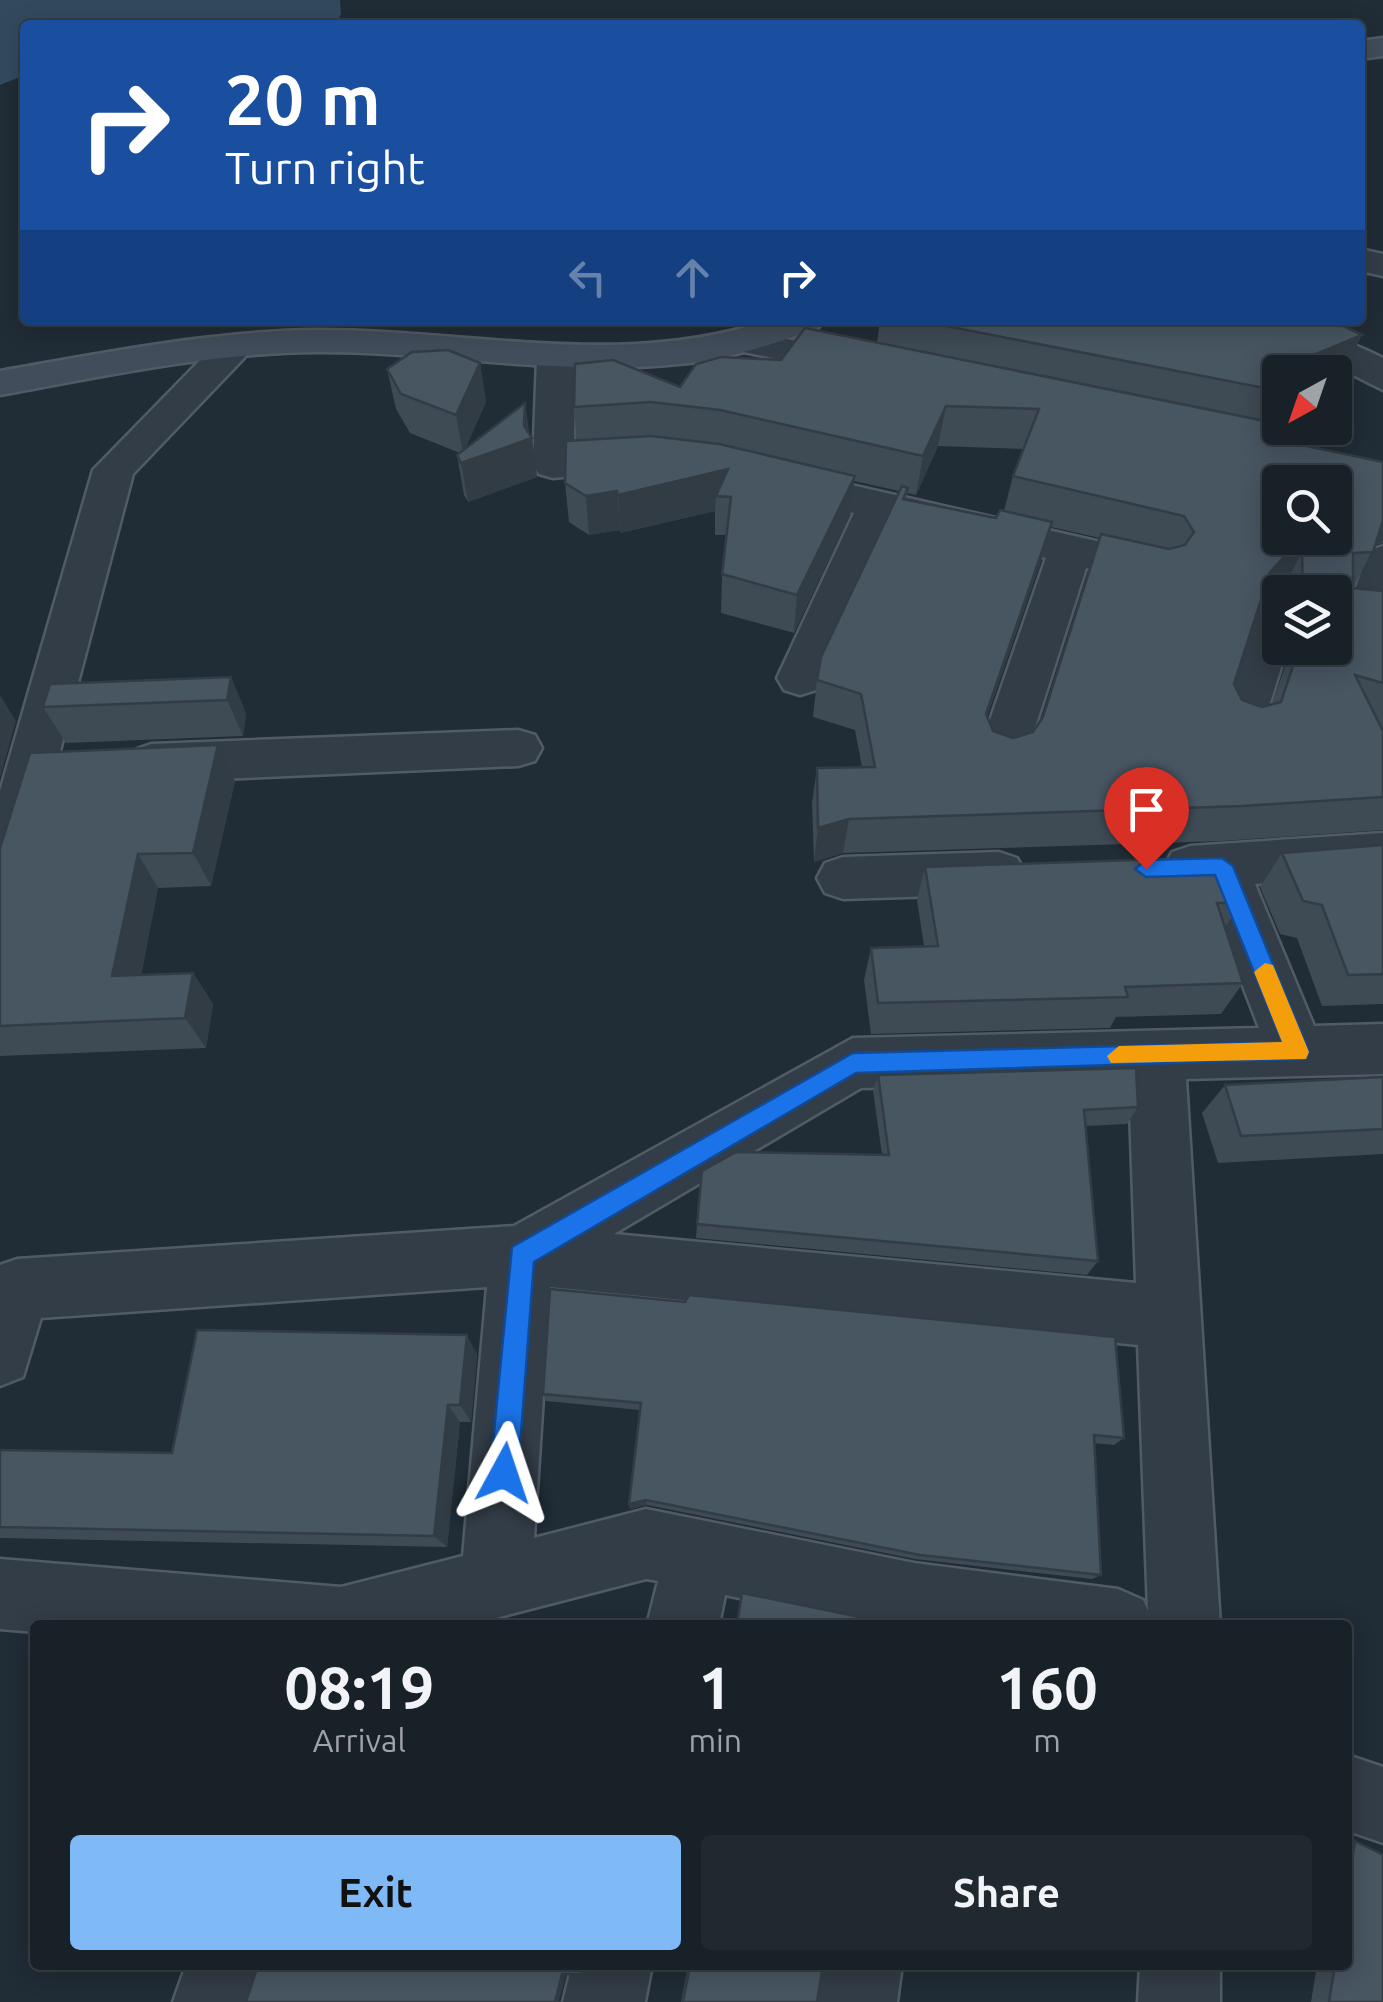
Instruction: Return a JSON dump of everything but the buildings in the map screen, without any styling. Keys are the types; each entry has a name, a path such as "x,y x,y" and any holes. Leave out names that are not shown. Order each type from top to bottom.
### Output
{"main road":[{"path":"0,383 139,359 316,342 556,358 676,356 752,342 792,325"}],"street":[{"path":"1224,325 1348,355 1372,364 1383,378"},
{"path":"752,342 905,374"},
{"path":"0,880 72,766 114,470 232,350"},
{"path":"556,358 554,465 652,458 686,462"},
{"path":"737,470 878,507 1153,569"},
{"path":"800,678 878,507"},
{"path":"1003,752 1070,550"},
{"path":"1352,610 1366,610 1375,598 1383,561"},
{"path":"1243,722 1262,654"},
{"path":"72,766 518,748"},
{"path":"1142,869 1383,853"},
{"path":"1222,866 1298,1052"},
{"path":"842,878 1042,872"},
{"path":"521,1255 853,1063 1383,1049"},
{"path":"1156,1055 1184,1620"},
{"path":"496,1582 521,1255"},
{"path":"0,1354 8,1289 521,1255 1166,1317"},
{"path":"356,1620 646,1544 912,1612 1039,1620"},
{"path":"684,1620 699,1555"},
{"path":"0,1594 296,1620"},
{"path":"1352,1794 1383,1805"},
{"path":"214,2002 224,1970"},
{"path":"604,2002 611,1970"},
{"path":"856,2002 861,1970"},
{"path":"1179,2002 1180,1970"}],"water":[{"path":"0,0 340,0 338,20 20,20 20,77 0,85"}],"slow traffic":[{"path":"1119,1056 1298,1052 1265,972"}],"route":[{"path":"504,1473 521,1255 853,1063 1298,1052 1222,866 1146,869"}]}
